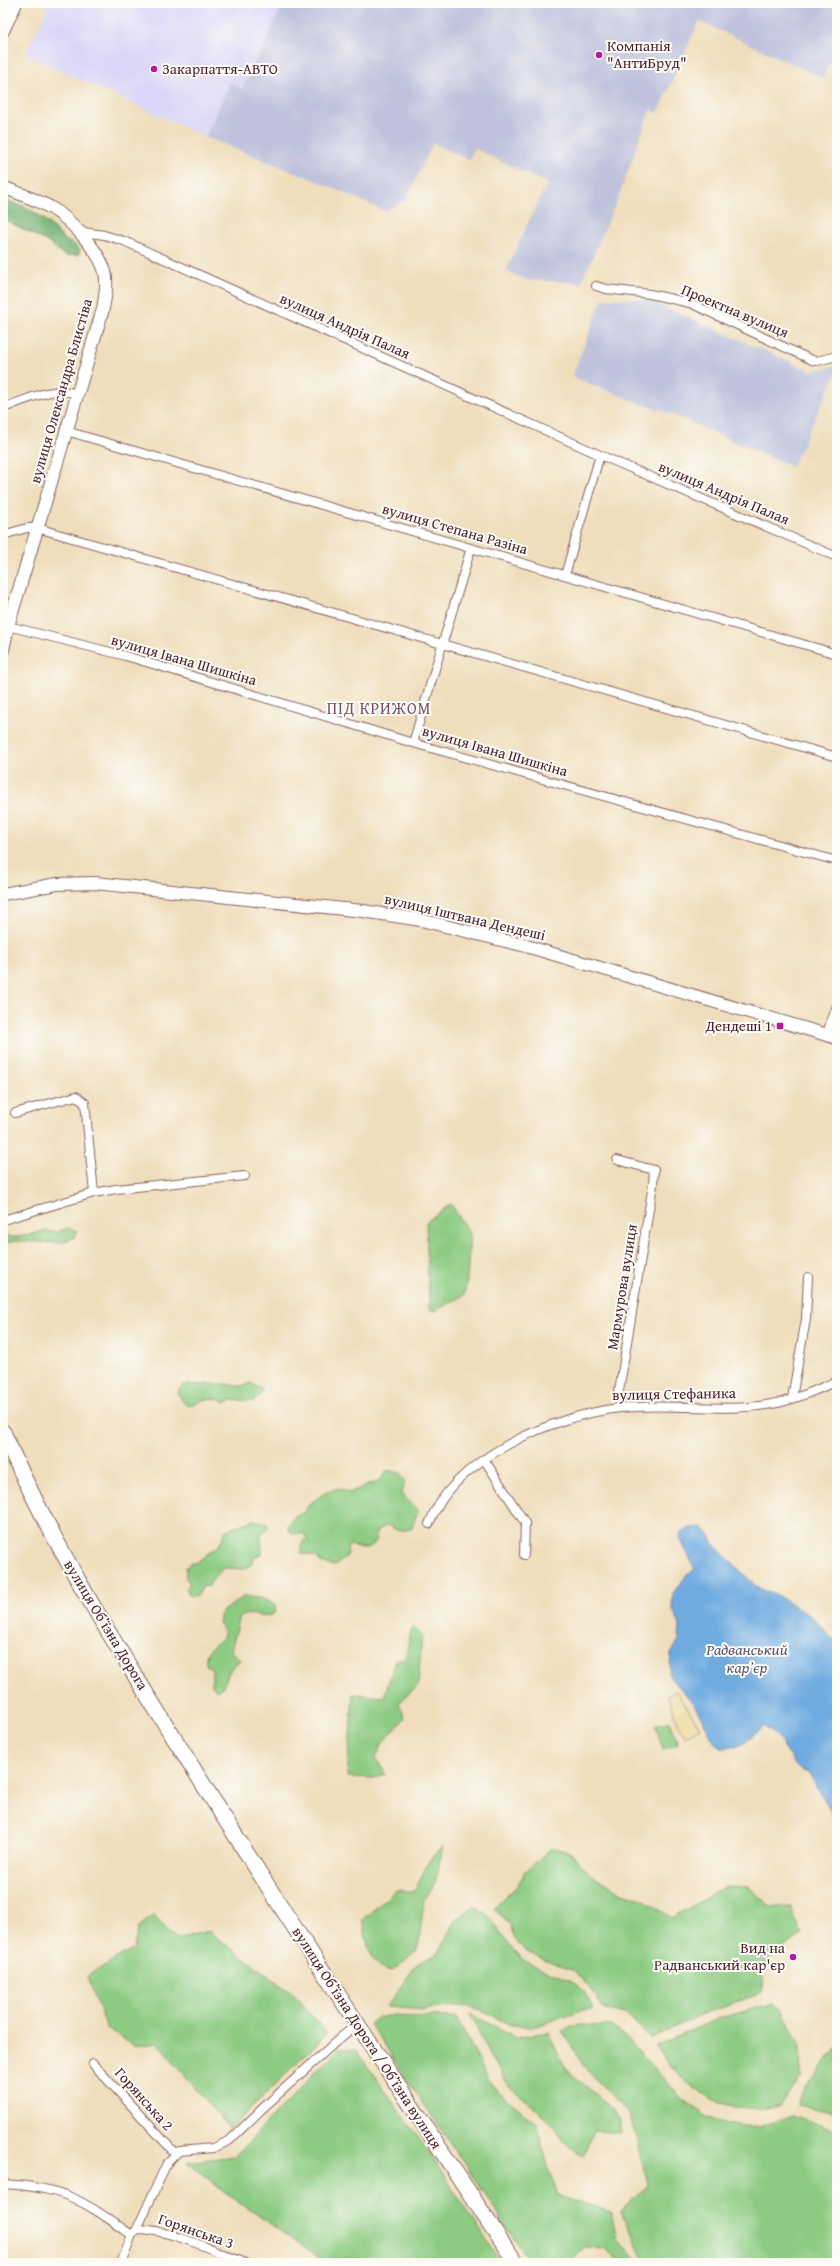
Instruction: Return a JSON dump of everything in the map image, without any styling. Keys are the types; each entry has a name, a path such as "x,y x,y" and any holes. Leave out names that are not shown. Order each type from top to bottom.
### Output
{"highway":[{"name":"вулиця Обʼїзна Дорога","path":"3,1432 45,1521 89,1599 220,1812"},
{"name":"вулиця Обʼїзна Дорога / Обʼїзна вулиця","path":"220,1812 516,2263"}],"street":[{"path":"3,31 16,3"},
{"name":"вулиця Олександра Блистіва","path":"3,187 54,210 77,231 103,266 106,284 103,309 8,626 3,650"},
{"name":"вулиця Андрія Палая","path":"77,231 104,235 124,241 600,455 837,557"},
{"name":"Проектна вулиця","path":"596,286 606,289 650,294 690,303 812,360 822,360 837,356"},
{"path":"3,408 55,390 67,390 77,394"},
{"name":"вулиця Степана Разіна","path":"66,431 837,654"},
{"path":"565,575 600,455"},
{"path":"3,535 27,528 37,528 443,646 837,757"},
{"path":"413,743 471,548"},
{"name":"вулиця Івана Шишкіна","path":"8,626 126,656 413,743 837,861"},
{"name":"вулиця Іштвана Дендеші","path":"3,894 57,884 95,883 364,911 408,918 526,946 832,1037"},
{"path":"832,1037 837,1006"},
{"path":"15,1113 76,1096 82,1098 85,1103 94,1193"},
{"name":"Мармурова вулиця","path":"617,1160 654,1170 653,1185 619,1391 620,1408"},
{"path":"3,1220 94,1193 170,1182 245,1176"},
{"path":"792,1398 806,1319 808,1277"},
{"name":"вулиця Стефаника","path":"429,1524 434,1512 450,1490 484,1459 506,1445 540,1429 595,1412 620,1408 731,1408 778,1403 837,1381"},
{"path":"484,1459 525,1523 524,1555"},
{"path":"120,2263 167,2163 175,2153 184,2150 213,2148 238,2135 262,2108 340,2038 358,2024"},
{"name":"Горянська 2","path":"93,2064 175,2153"},
{"path":"3,2184 50,2189 82,2201 134,2232"},
{"name":"Горянська 3","path":"134,2232 148,2229 191,2242 245,2263"}],"shaded area":[{"name":"Закарпаття-АВТО","path":"39,3 284,3 242,89 230,84 205,137 26,55 48,7"},
{"path":"284,3 837,3 837,67 829,63 823,78 699,21 658,113 650,110 618,198 581,283 527,280 506,271 547,183 475,149 469,160 433,143 406,200 385,211 312,179 205,137 230,83 242,89"},
{"path":"602,299 646,299 811,371 837,366 837,372 792,467 660,409 658,410 572,377"}],"green space":[{"path":"3,198 28,208 40,216 63,238 77,247 80,251 78,255 65,256 46,241 3,219"},
{"path":"451,1204 470,1234 467,1281 464,1295 435,1311 429,1309 426,1222"},
{"path":"69,1228 76,1231 75,1237 64,1242 3,1242 3,1233 9,1237 18,1237 45,1231 56,1232"},
{"path":"250,1383 261,1389 262,1393 254,1401 231,1400 226,1403 219,1400 208,1399 185,1404 178,1394 179,1389 183,1385 225,1384 244,1386"},
{"path":"387,1470 400,1473 405,1481 402,1494 418,1511 411,1529 399,1531 387,1525 376,1532 377,1539 372,1546 365,1548 350,1545 347,1549 347,1556 335,1566 321,1563 317,1557 301,1553 301,1546 307,1538 302,1533 292,1534 288,1527 295,1517 299,1514 305,1513 308,1505 326,1492 340,1488 349,1493 380,1480"},
{"path":"254,1520 265,1522 269,1527 261,1534 262,1554 254,1557 251,1565 244,1569 224,1568 216,1575 208,1587 203,1586 198,1595 191,1596 188,1594 187,1588 190,1582 186,1579 186,1568 189,1564 197,1562 219,1545 226,1530"},
{"path":"245,1596 263,1599 275,1605 275,1611 273,1614 269,1615 245,1615 240,1617 231,1650 240,1660 230,1670 223,1687 217,1691 212,1685 212,1668 207,1666 206,1656 210,1649 223,1637 224,1634 219,1623 221,1612"},
{"path":"412,1627 422,1635 418,1685 399,1703 405,1719 383,1742 376,1758 386,1775 375,1778 347,1777 353,1694 384,1697 396,1660 405,1658"},
{"path":"670,1721 678,1744 663,1749 655,1726"},
{"path":"443,1846 436,1880 424,1899 418,1951 391,1972 383,1969 377,1964 370,1951 362,1920 396,1890 414,1891 430,1859"},
{"path":"550,1849 568,1850 589,1873 622,1893 643,1899 672,1918 726,1886 749,1887 771,1907 791,1907 802,1935 774,1954 763,1966 762,1993 712,2010 651,2038 627,2015 603,2008 592,1990 574,1971 526,1952 515,1939 510,1925 494,1908 517,1886 526,1871"},
{"path":"477,1907 484,1912 519,1956 528,1963 560,1976 580,1988 588,1997 594,2009 582,2010 536,2026 510,2025 482,2010 463,2005 423,2010 386,2007 417,1964 438,1953 453,1924 469,1909"},
{"path":"153,1915 177,1939 208,1931 293,1994 327,2034 230,2129 158,2043 135,2046 107,2028 87,1976 134,1948 138,1928"},
{"path":"772,2004 782,2009 799,2043 800,2077 779,2106 760,2109 734,2107 707,2096 683,2079 663,2058 655,2046 720,2018"},
{"path":"470,2014 516,2037 548,2032 566,2069 611,2108 620,2120 620,2133 593,2131 583,2156 570,2148 552,2123 508,2085 490,2055"},
{"path":"379,2016 456,2017 492,2086 536,2123 556,2194 611,2212 617,2240 635,2257 633,2263 621,2263 604,2248 585,2247 569,2263 531,2263 370,2024"},
{"path":"577,2025 611,2026 626,2038 682,2099 709,2118 741,2126 763,2126 793,2115 837,2131 837,2263 667,2263 642,2257 621,2211 648,2185 630,2115 585,2068 562,2031"},
{"path":"837,2047 837,2113 797,2105 803,2091"},
{"path":"339,2048 355,2049 420,2139 502,2263 366,2263 359,2259 357,2263 333,2263 317,2257 218,2187 187,2162 235,2156"}],"sand":[{"path":"676,1691 700,1728 684,1737 667,1696"}],"water":[{"name":"Радванський карʼєр","path":"702,1527 709,1535 714,1545 757,1587 786,1600 814,1619 831,1638 837,1641 837,1824 809,1773 795,1765 777,1737 764,1726 749,1739 739,1745 728,1748 720,1748 712,1738 692,1702 669,1676 671,1654 679,1640 680,1625 672,1607 673,1593 686,1576 695,1569 680,1538 681,1533 690,1528"}],"place":[{"name":"Компанія \"АнтиБруд\"","path":"599,55"},
{"name":"Закарпаття-АВТО","path":"154,69"},
{"name":"Дендеші 1","path":"780,1026"},
{"name":"Вид на Радванський кар'єр","path":"793,1957"}],"district":[{"name":"ПІД КРИЖОМ","path":"379,708"}]}
